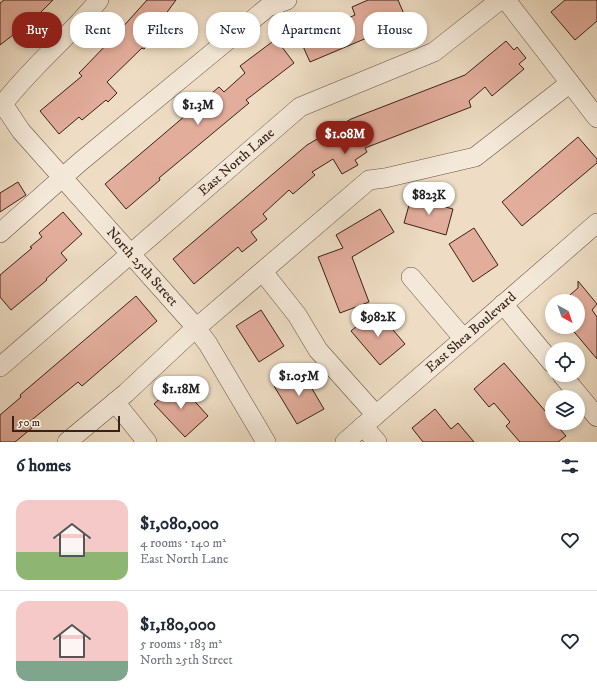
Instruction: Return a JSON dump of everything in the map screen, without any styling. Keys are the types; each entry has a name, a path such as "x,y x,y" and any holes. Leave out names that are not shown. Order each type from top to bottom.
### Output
{"street":[{"name":"North 25th Street","path":"99,0 84,19 21,80 3,104 21,131 131,252 196,328 208,344 266,442"},
{"path":"0,233 63,177 268,6 287,0"},
{"name":"East North Lane","path":"0,367 300,107 434,52 500,0"},
{"path":"506,0 597,118"},
{"path":"67,442 115,402 196,328 369,180 385,178 475,157 570,83"},
{"name":"East Shea Boulevard","path":"345,442 597,223"},
{"path":"263,272 297,315 318,350 370,420 377,442"},
{"path":"411,277 463,338"},
{"path":"503,304 545,355"},
{"path":"568,382 597,418"},
{"path":"115,402 147,442"}],"building":[{"path":"4,0 53,0 41,12 12,12 12,36 0,45 0,3"},
{"path":"147,0 176,0 167,12 136,12"},
{"path":"368,0 398,0 403,12 363,12 363,40 355,43 355,12 352,7"},
{"path":"565,0 597,0 597,21 575,40 551,12"},
{"path":"133,16 133,48 142,48 107,82 117,93 108,102 106,100 82,120 79,117 59,134 40,111 82,76 79,73 103,48 125,48 125,24"},
{"path":"506,41 514,50 517,47 526,58 519,64 524,69 492,96 485,87 469,101 471,107 365,148 367,152 355,160 358,165 342,174 333,159 312,172 315,175 293,194 289,190 263,214 267,219 251,232 257,240 242,252 238,247 194,284 173,259 307,145 351,119 465,75"},
{"path":"268,45 268,48 283,48 294,63 246,100 249,103 159,178 160,180 126,209 105,184 219,87 224,92 245,73 240,66"},
{"path":"304,48 343,48 310,62"},
{"path":"578,137 597,159 597,163 522,226 502,202"},
{"path":"18,182 26,195 0,212 0,193"},
{"path":"411,198 453,209 446,235 404,223"},
{"path":"380,209 394,232 352,257 369,302 340,313 318,257 343,248 336,235"},
{"path":"63,212 82,234 61,253 67,260 46,279 47,280 11,310 0,297 0,275 32,248 30,247 42,237 39,233"},
{"path":"474,228 498,265 473,282 449,244"},
{"path":"578,281 597,304 592,310 597,317 597,359 585,345 585,342 583,342 576,334 585,334 585,294 571,294 578,288"},
{"path":"136,296 157,321 82,386 78,382 28,423 32,428 15,442 0,442 0,415 21,397 20,395"},
{"path":"261,310 284,346 259,362 236,326"},
{"path":"376,310 405,344 380,365 351,331"},
{"path":"504,363 545,411 545,430 561,430 566,436 558,442 520,442 506,426 510,422 494,403 489,407 474,389"},
{"path":"301,370 324,409 297,424 274,386"},
{"path":"178,383 208,416 185,437 154,404"},
{"path":"435,409 451,429 458,423 474,442 423,442 412,428"}]}
